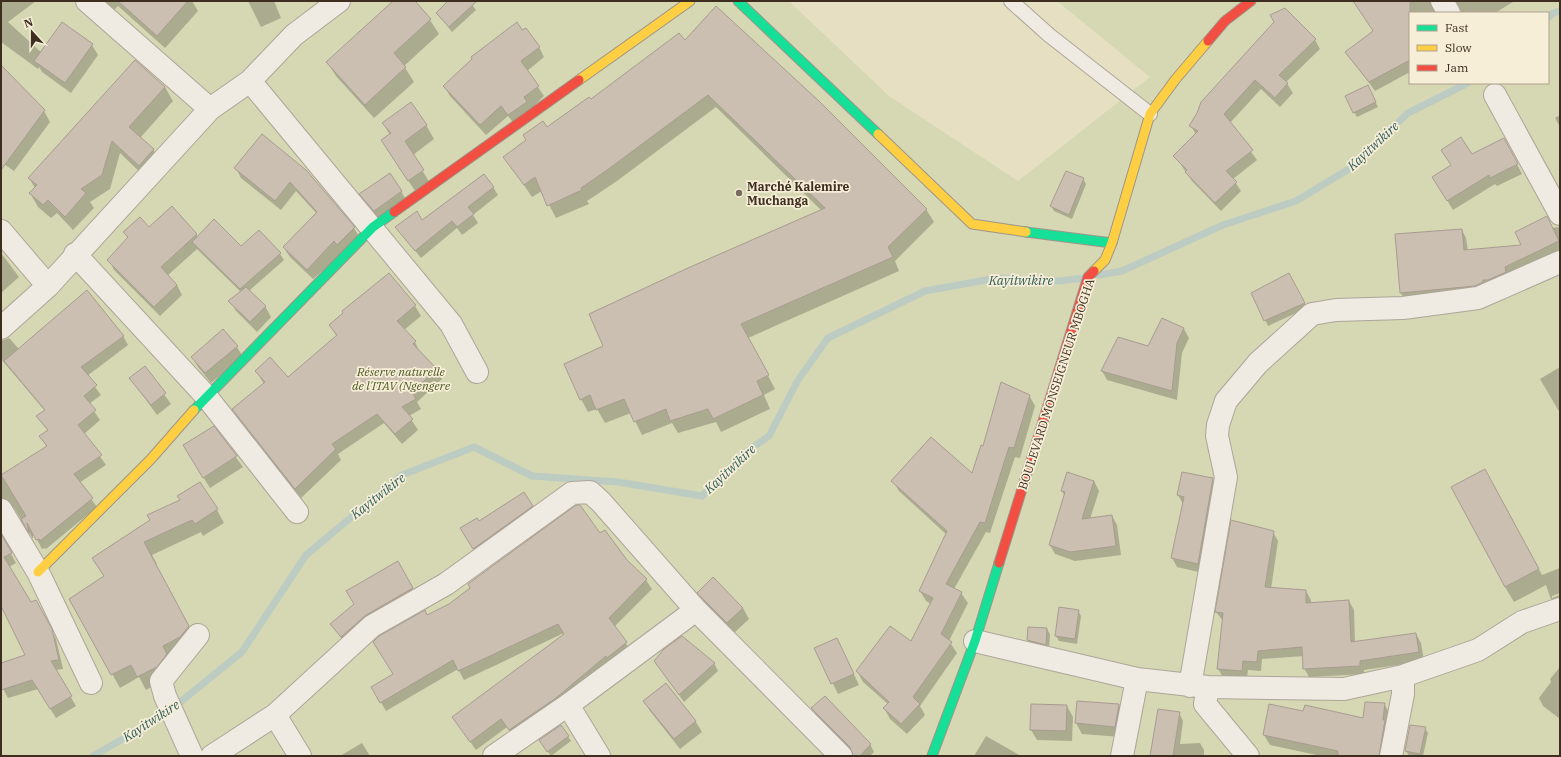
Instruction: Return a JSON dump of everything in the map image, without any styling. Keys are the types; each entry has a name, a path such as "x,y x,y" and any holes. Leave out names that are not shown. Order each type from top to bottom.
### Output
{"street":[{"path":"87,1 210,109"},
{"path":"1,328 48,286 75,254 210,109 250,81 294,35 340,1"},
{"path":"38,572 151,458 206,396 372,227 690,1"},
{"path":"738,1 972,224 1043,235 1112,243"},
{"name":"BOULEVARD MONSEIGNEUR MBOGHA","path":"932,756 975,641 1088,277 1105,260 1112,243 1150,114 1175,80 1225,21 1251,1"},
{"path":"1442,1 1448,12"},
{"path":"250,81 451,324 477,372"},
{"path":"1494,95 1560,214"},
{"path":"1,231 48,286"},
{"path":"75,254 206,396 297,512"},
{"path":"1248,756 1205,704 1199,686 1226,477 1217,436 1218,425 1226,401 1258,363 1312,314 1343,310 1403,308 1478,298 1560,262"},
{"path":"212,756 275,715 372,626 446,584 572,493 590,492 601,502 696,610 841,756"},
{"path":"1,510 38,572 91,683"},
{"path":"975,641 1137,679 1199,686 1344,689 1403,676 1478,650 1522,622 1560,609"},
{"path":"494,756 568,705 696,610"},
{"path":"192,756 165,696 161,682 198,635"},
{"path":"1391,756 1403,694 1403,676"},
{"path":"1122,756 1137,679"},
{"path":"568,705 598,756"},
{"path":"275,715 300,756"}],"lane":[{"path":"1011,1 1049,35 1150,114"}],"shaded area":[{"path":"789,1 1057,1 1150,77 1018,181 889,96"}],"green space":[{"name":"Réserve naturelle de l'ITAV (Ngengere","path":"1,1 789,1 889,96 1018,181 1150,77 1057,1 1560,1 1560,756 1,756"}],"building":[{"path":"118,1 188,1 157,36"},
{"path":"393,1 415,1 431,19 394,53 406,67 365,105 326,62"},
{"path":"448,1 477,1 449,27 436,13"},
{"path":"1353,1 1410,1 1409,61 1369,82 1345,52 1373,31"},
{"path":"716,6 820,102 927,209 888,247 893,257 741,324 769,375 757,381 763,395 713,419 708,409 670,421 666,409 634,422 624,399 596,410 590,395 580,400 564,364 603,346 589,314 688,268 825,208 708,95 581,188 582,190 547,206 535,177 524,185 503,157 526,140 523,135 543,121 547,127 589,97 591,99 679,33 685,40"},
{"path":"1285,8 1316,39 1279,75 1288,83 1275,98 1255,80 1224,114 1253,150 1226,171 1237,182 1215,203 1185,172 1187,170 1173,156 1198,131 1189,126 1197,113 1201,102 1274,22 1270,15"},
{"path":"62,22 93,44 65,83 34,61"},
{"path":"517,22 522,30 526,28 540,47 521,61 539,86 524,97 527,102 508,115 501,106 480,125 443,86 472,59 471,57"},
{"path":"135,60 165,87 129,127 154,149 139,166 112,141 102,175 81,189 86,193 65,217 48,200 43,205 29,193 37,185 28,178"},
{"path":"1,65 45,110 1,170"},
{"path":"1368,85 1376,102 1353,113 1345,96"},
{"path":"411,102 427,125 405,141 424,170 408,181 381,140 391,133 382,123"},
{"path":"262,134 306,170 355,227 337,245 334,241 307,270 283,247 317,212 290,182 275,201 234,168"},
{"path":"1461,137 1472,154 1504,138 1518,164 1490,178 1489,175 1447,201 1432,177 1451,165 1441,150"},
{"path":"1066,171 1084,178 1069,215 1050,206"},
{"path":"390,173 402,191 374,211 359,194"},
{"path":"484,174 494,187 468,207 474,214 457,227 452,221 415,251 395,227 417,211 422,220"},
{"path":"172,206 197,234 161,267 177,285 154,307 107,260 128,237 123,232 140,217 149,227"},
{"path":"1547,216 1559,241 1505,267 1506,272 1488,280 1483,280 1483,282 1475,286 1400,293 1395,234 1462,229 1464,250 1521,245 1515,232"},
{"path":"214,219 241,246 259,230 281,253 240,289 192,242"},
{"path":"389,273 416,305 397,321 416,341 413,344 437,369 412,392 416,399 402,407 413,419 395,434 377,414 332,444 336,449 295,489 232,409 265,382 255,371 270,357 288,377 337,335 329,325 343,313 342,311"},
{"path":"1289,273 1305,303 1264,321 1251,293"},
{"path":"246,287 266,306 250,322 228,301"},
{"path":"87,290 124,336 81,367 97,385 84,396 96,410 78,425 102,455 74,474 93,498 40,541 39,539 36,540 27,523 29,533 21,519 26,516 1,475 47,446 39,436 48,430 36,416 45,410 4,361"},
{"path":"1162,318 1184,328 1177,343 1172,391 1101,371 1118,337 1148,346"},
{"path":"223,329 238,346 205,373 191,357"},
{"path":"145,366 166,393 151,405 129,378"},
{"path":"1001,382 1030,395 1014,448 1009,447 985,523 980,522 946,584 962,592 941,634 952,642 913,697 920,704 901,724 883,708 889,702 856,671 890,626 911,641 933,598 919,591 947,531 891,481 931,437 972,473 981,445 983,446"},
{"path":"214,426 237,456 203,478 183,445"},
{"path":"1485,469 1539,569 1505,587 1451,487"},
{"path":"1067,472 1094,481 1082,519 1112,515 1116,546 1070,552 1049,545 1065,492 1061,491"},
{"path":"1182,472 1213,478 1198,564 1171,558 1184,497 1177,495"},
{"path":"200,482 218,509 195,524 192,520 144,542 189,626 180,637 163,646 167,654 157,667 137,677 131,665 111,675 69,599 104,576 92,558 150,520 147,515 180,500 177,496"},
{"path":"524,492 533,506 473,549 460,528 477,518 479,521"},
{"path":"576,505 580,505 600,533 605,530 627,560 647,579 609,618 627,642 607,658 606,656 556,698 509,730 501,719 470,742 452,717 564,634 558,624 458,671 453,660 380,703 371,687 393,674 373,642 379,636 425,610 427,615 449,604 470,588 468,584"},
{"path":"1231,520 1274,531 1265,587 1306,590 1306,603 1349,600 1351,642 1416,633 1419,652 1360,661 1360,666 1303,669 1302,647 1258,651 1257,662 1243,661 1242,671 1217,669 1223,613 1215,612"},
{"path":"1,534 12,553 4,557 31,602 36,600 52,629 59,660 51,661 72,696 50,709 32,680 1,690 1,663 25,655 1,606"},
{"path":"398,561 413,588 366,615 341,637 330,624 354,604 346,591"},
{"path":"713,577 743,608 727,623 697,593"},
{"path":"1059,607 1079,610 1075,639 1055,636"},
{"path":"1028,627 1047,628 1046,645 1027,640"},
{"path":"682,636 715,663 679,695 654,661 664,649"},
{"path":"837,638 854,674 831,684 814,648"},
{"path":"666,683 696,721 674,739 643,701"},
{"path":"825,696 871,744 860,756 853,756 850,747 811,708"},
{"path":"1077,701 1119,704 1115,727 1075,723"},
{"path":"1365,702 1385,703 1383,720 1385,720 1379,756 1338,756 1338,751 1263,735 1269,704 1303,711 1305,705 1363,718"},
{"path":"1031,704 1067,705 1066,731 1030,730"},
{"path":"1158,709 1180,712 1173,756 1150,756"},
{"path":"561,725 569,736 547,752 539,740"},
{"path":"1410,725 1426,727 1420,754 1405,751"}],"waterway":[{"name":"Kayitwikire","path":"1549,17 1553,13 1560,11"},
{"name":"Kayitwikire","path":"1099,275 1122,271 1223,225 1296,201 1349,169 1408,113 1466,84"},
{"name":"Kayitwikire","path":"93,756 163,716 242,652 306,555 402,475 474,447 532,476 618,482 702,496 746,452 769,436 798,380 828,338 925,291 997,278 1059,281 1085,278"}],"traffic: fast":[{"path":"738,1 878,134"},
{"path":"194,410 373,227 394,212"},
{"path":"1026,232 1112,243"},
{"path":"932,756 975,641 999,563"}],"traffic: slow":[{"path":"579,80 690,1"},
{"path":"1094,271 1105,260 1112,243 1150,114 1175,80 1208,41"},
{"path":"878,134 972,224 1026,232"},
{"path":"38,572 151,459 194,410"}],"traffic: jam":[{"path":"1208,41 1225,21 1251,1"},
{"path":"394,212 579,80"},
{"path":"999,563 1088,277 1094,271"}],"place":[{"name":"Marché Kalemire Muchanga","path":"739,193"}]}
